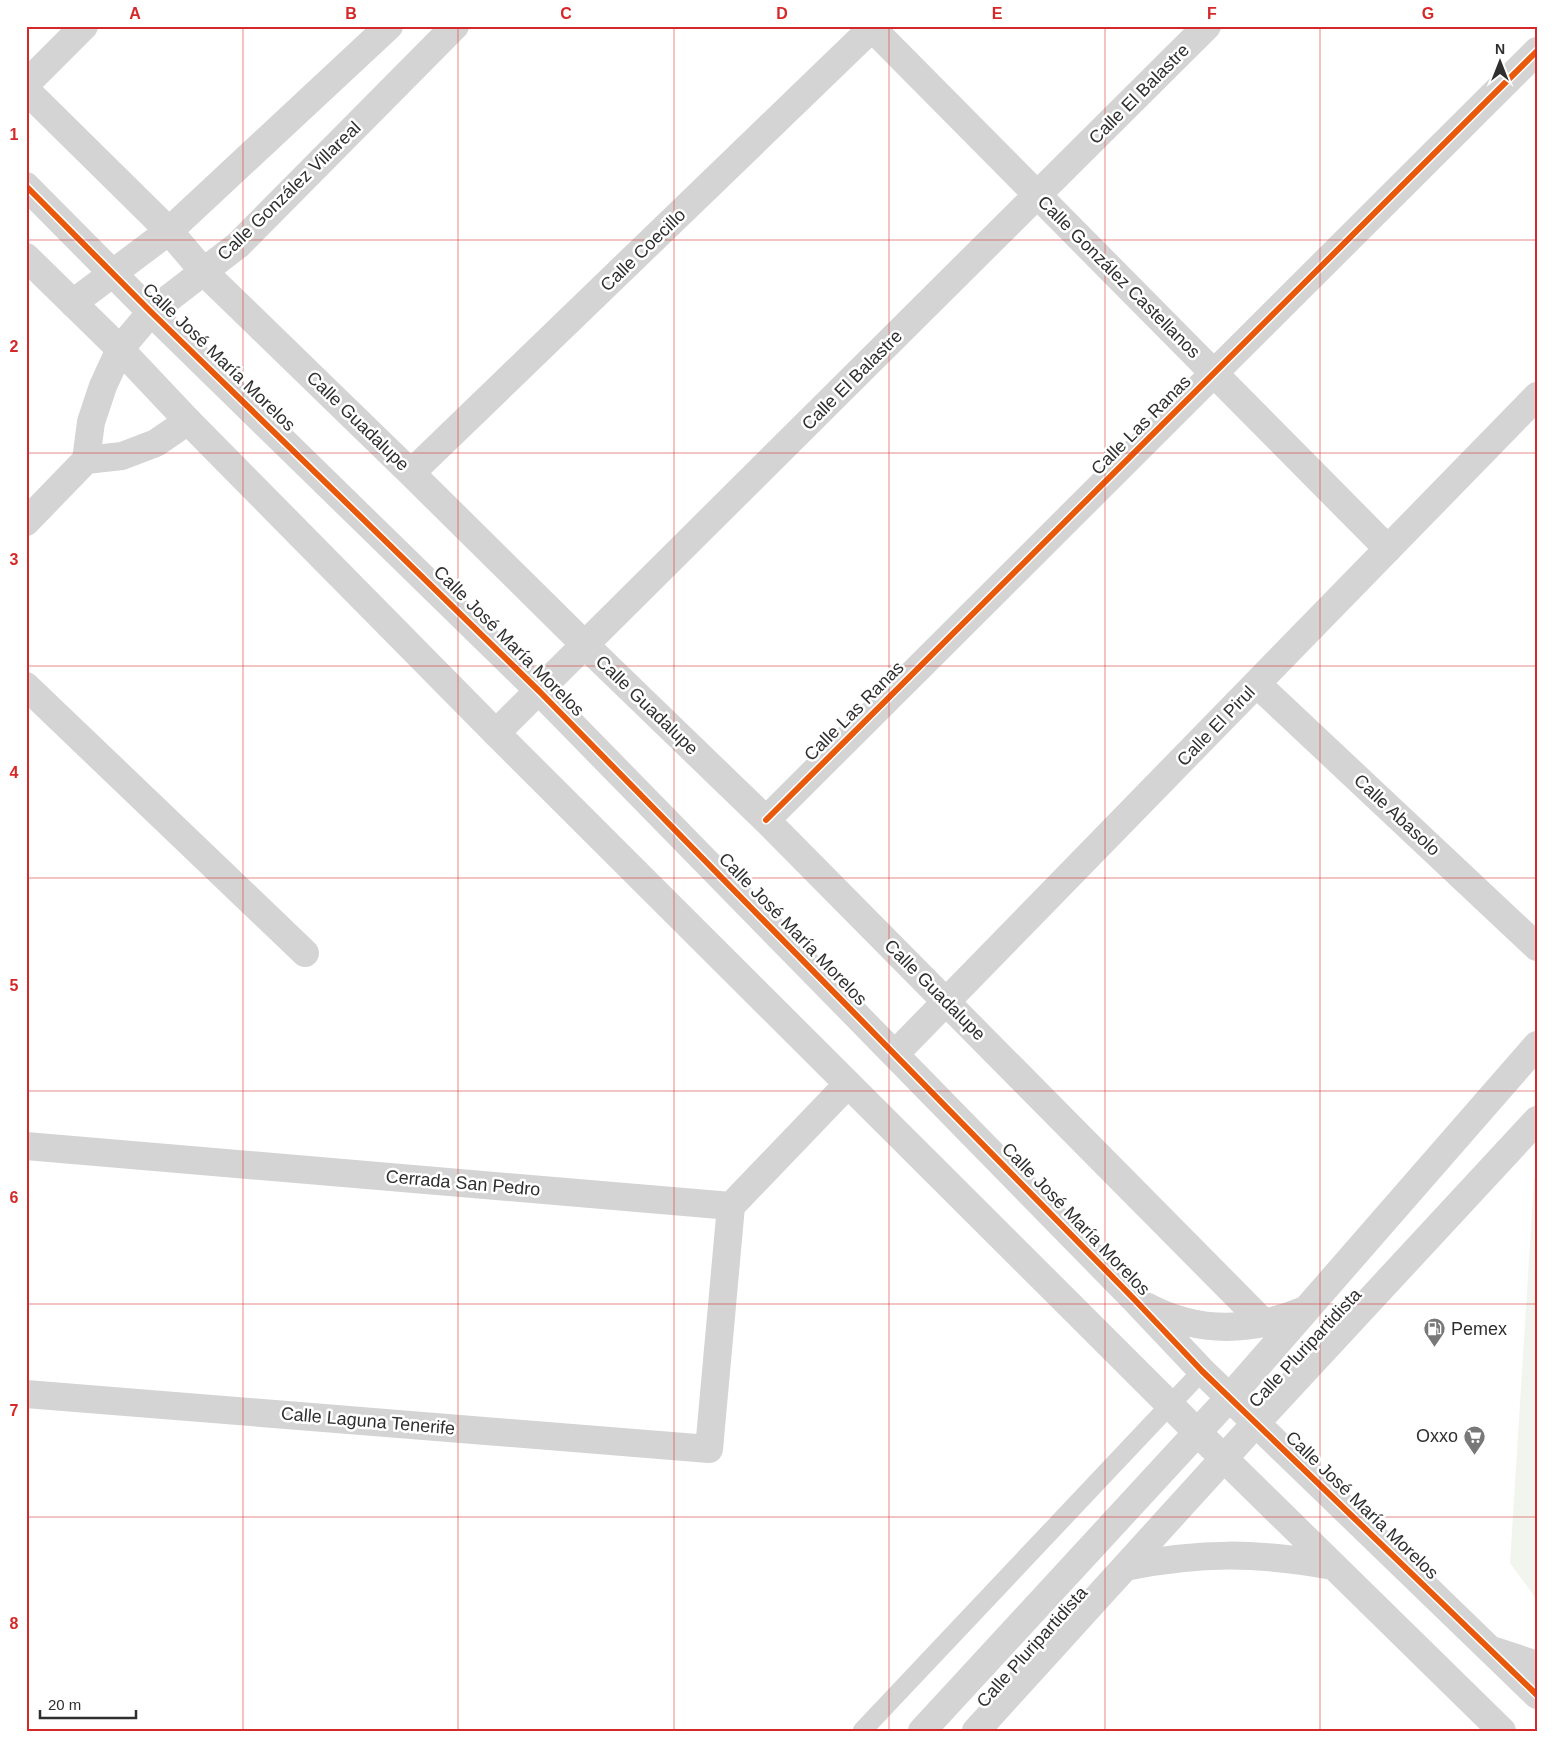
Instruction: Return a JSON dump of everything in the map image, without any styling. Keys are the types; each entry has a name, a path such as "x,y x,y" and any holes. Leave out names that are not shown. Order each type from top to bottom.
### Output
{"street":[{"path":"26,84 84,26"},
{"path":"73,303 169,232 389,26"},
{"name":"Calle González Villareal","path":"86,460 91,422 103,386 120,349 151,312 238,245 455,26"},
{"name":"Calle El Balastre","path":"496,733 1207,26"},
{"name":"Calle González Castellanos","path":"872,27 1388,549"},
{"name":"Calle Coecillo","path":"411,473 872,27"},
{"name":"Calle Las Ranas","path":"766,820 1537,50"},
{"name":"Calle Guadalupe","path":"26,90 169,232 204,272 766,820 1264,1323"},
{"name":"Calle José María Morelos","path":"26,186 151,312 539,690 1134,1299 1202,1371 1537,1695"},
{"path":"26,258 120,349 188,421 496,733 1224,1459 1502,1731"},
{"name":"Calle El Pirul","path":"895,1054 1537,396"},
{"path":"26,522 86,460 122,456 156,444 188,421"},
{"name":"Calle Abasolo","path":"1257,684 1537,947"},
{"path":"26,686 305,953"},
{"name":"Calle Pluripartidista","path":"922,1731 1230,1397 1537,1045"},
{"path":"731,1206 848,1084"},
{"name":"Calle Pluripartidista","path":"976,1731 1256,1423 1537,1120"},
{"name":"Cerrada San Pedro","path":"26,1146 731,1206"},
{"name":"Calle Laguna Tenerife","path":"26,1394 709,1449 731,1206"},
{"path":"1134,1299 1158,1312 1183,1321 1210,1326 1237,1327 1264,1323 1285,1318 1306,1309"},
{"path":"1125,1567 1185,1557 1229,1554 1299,1560 1333,1566"},
{"path":"1488,1648 1537,1665"}],"lane":[{"path":"862,1731 1202,1371"}],"shaded area":[{"path":"1537,1175 1537,1600 1510,1563 1534,1179"}],"cycle path":[{"path":"766,820 1537,51"},
{"path":"26,186 151,312 539,691 1134,1299 1202,1371 1537,1695"}],"place":[{"name":"Pemex","path":"1435,1348"},
{"name":"Oxxo","path":"1474,1455"}]}
